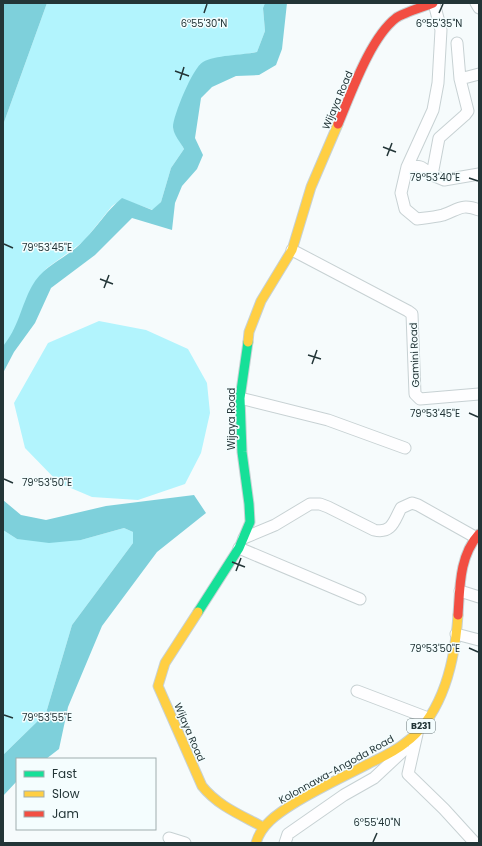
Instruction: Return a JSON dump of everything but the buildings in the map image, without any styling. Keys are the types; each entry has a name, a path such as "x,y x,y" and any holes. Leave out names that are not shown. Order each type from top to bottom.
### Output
{"street":[{"path":"434,3 441,30 438,83 433,110 406,167 401,193 405,209 417,219 442,215 457,208 472,207 479,210"},
{"name":"Wijaya Road","path":"263,827 207,794 202,786 158,686 165,662 242,543 250,522 242,452 240,398 249,332 261,302 292,250 311,187 367,58 382,34 396,18 434,3"},
{"path":"476,3 479,8"},
{"path":"432,175 439,138 468,111 460,79 457,43"},
{"path":"460,79 479,74"},
{"path":"406,167 417,165 432,175 444,180 479,174"},
{"name":"Gamini Road","path":"292,250 412,314 415,394 420,399 479,394"},
{"path":"240,398 328,420 405,448"},
{"path":"242,543 290,518 310,504 320,504 328,507 374,530 381,531 388,529 392,525 401,508 412,503 477,535"},
{"name":"Kolonnawa-Angoda Road","path":"256,843 263,827 282,811 303,798 403,745 416,734 428,718 444,685 456,634 462,569 466,551 470,542 477,535"},
{"path":"242,543 360,599"},
{"path":"460,591 479,597"},
{"path":"456,634 479,640"},
{"path":"357,691 428,718"},
{"path":"285,843 288,834 344,795 374,778 402,752 416,734"},
{"path":"416,734 408,774 444,808 475,843"},
{"path":"169,838 185,843"}],"shaded area":[{"path":"3,3 47,3 3,125"},
{"path":"47,3 265,3 263,8 265,31 257,52 213,59 173,129 184,149 171,168 161,202 153,210 122,199 112,206 84,241 47,268 33,285 11,338 3,346 3,125"},
{"path":"265,3 287,3 282,49 276,65 259,75 236,76 212,87 201,98 195,138 203,155 197,169 182,186 175,203 172,230 132,218 95,255 51,288 35,323 14,352 3,373 3,346 16,325 28,294 37,278 50,266 79,245 122,198 152,210 161,202 171,168 184,149 173,130 173,127 176,113 189,82 203,62 222,57 257,52 265,31 263,8"},
{"path":"99,321 146,330 188,349 207,383 210,413 201,453 185,484 138,500 92,497 59,483 25,448 14,403 48,343"},
{"path":"194,495 206,513 157,552 102,626 68,707 59,749 47,758 16,758 16,782 3,796 3,755 46,713 72,625 133,543 133,532 124,528 81,540 49,543 17,539 3,530 3,500 21,515 46,520 106,506"},
{"path":"124,528 133,532 133,543 72,625 46,713 3,755 3,530 17,539 81,540"}],"traffic: fast":[{"path":"198,612 239,548 250,522 242,452 240,398 248,342"}],"traffic: slow":[{"path":"248,342 249,332 261,301 292,250 311,187 338,124"},
{"path":"198,612 165,663 158,686 202,786 223,805 263,827"},
{"path":"256,843 258,837 270,820 281,812 321,788 392,752 418,731 429,718 445,685 454,650 458,615"}],"traffic: jam":[{"path":"338,124 362,67 378,39 387,27 399,16 433,3"},
{"path":"458,615 460,583 464,562 472,543 479,534"}]}
